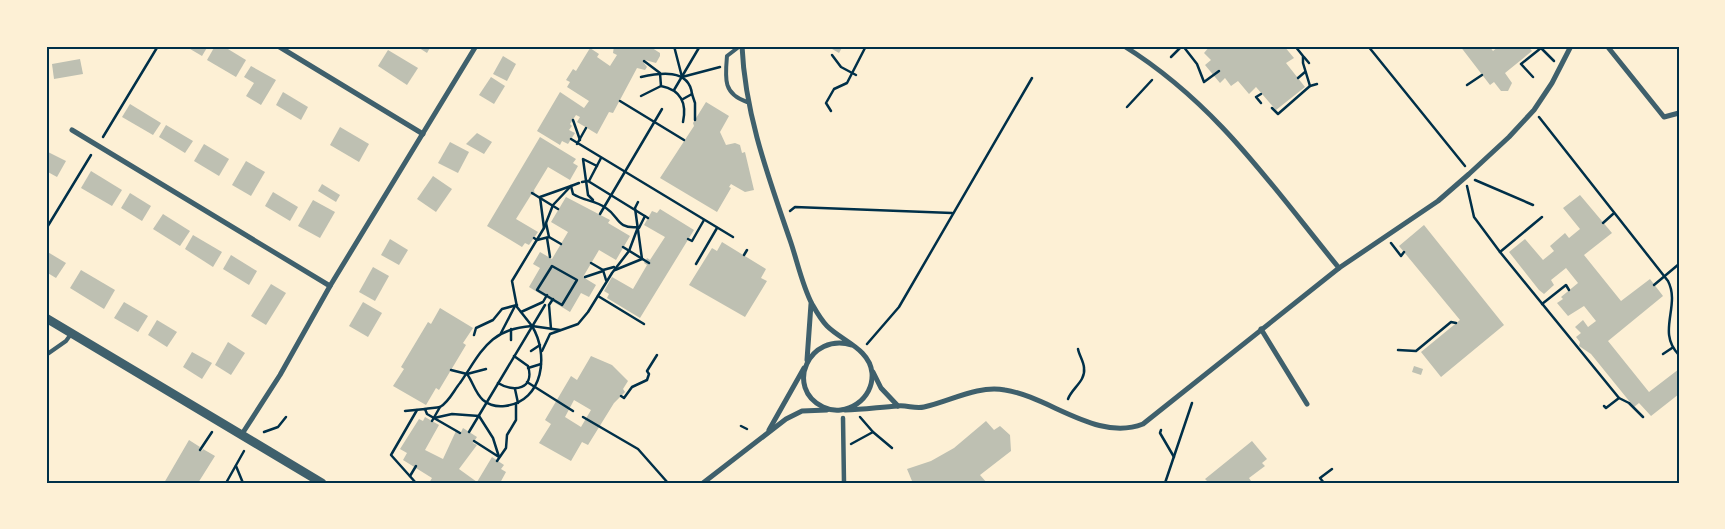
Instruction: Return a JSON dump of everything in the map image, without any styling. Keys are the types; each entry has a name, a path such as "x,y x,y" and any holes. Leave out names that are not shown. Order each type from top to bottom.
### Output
{"street":[{"path":"278,46 423,134"},
{"path":"242,434 280,375 330,286 476,46"},
{"path":"741,46 747,102 766,172 811,303 825,324 861,352 881,388 898,406"},
{"path":"1124,46 1192,95 1230,133 1339,268"},
{"path":"703,483 767,433 802,411 898,406 923,407 978,391 998,389 1025,396 1089,422 1119,428 1132,428 1150,420 1339,268 1438,201 1520,127 1552,83 1571,46"},
{"path":"1607,46 1664,116 1679,114"},
{"path":"72,130 330,286"},
{"path":"811,303 804,382 808,393 821,406 833,410"},
{"path":"46,318 322,483"},
{"path":"1261,329 1307,404"},
{"path":"767,433 816,350 830,343 852,345"},
{"path":"845,410 859,403 869,390 872,374 870,366"},
{"path":"843,418 844,483"}],"lane":[{"path":"741,46 728,56 728,89 732,95 747,102"},
{"path":"46,355 66,342 72,334"}],"path":[{"path":"103,137 158,46"},
{"path":"674,46 682,77 689,86 695,103 694,120"},
{"path":"674,90 700,46"},
{"path":"831,111 826,103 834,89 847,83 854,74 866,46"},
{"path":"1172,57 1182,46 1197,64 1204,82 1219,70"},
{"path":"1295,46 1309,63"},
{"path":"1368,46 1465,166"},
{"path":"1533,77 1520,63 1540,47 1555,62"},
{"path":"832,54 840,67 854,74"},
{"path":"1303,56 1305,72 1310,86"},
{"path":"644,61 660,73 661,86"},
{"path":"641,77 660,73 682,77 727,66"},
{"path":"1298,78 1305,72"},
{"path":"1467,85 1482,75"},
{"path":"867,344 899,307 1032,78"},
{"path":"1127,107 1152,80"},
{"path":"1272,108 1278,114 1291,100 1310,86 1317,84"},
{"path":"641,96 661,86 674,90 682,99 685,111 683,122"},
{"path":"682,99 692,94"},
{"path":"1261,94 1256,97 1261,103"},
{"path":"620,101 684,140"},
{"path":"600,214 662,109"},
{"path":"1539,117 1673,289 1673,302 1667,325 1668,337 1672,348 1679,355"},
{"path":"573,120 580,140"},
{"path":"577,144 586,128"},
{"path":"571,139 733,237"},
{"path":"46,229 91,155"},
{"path":"587,181 601,158"},
{"path":"594,202 588,195 583,159 597,166"},
{"path":"1474,180 1533,204"},
{"path":"540,197 587,181 635,208 647,217 638,228 629,251 613,271 578,324 550,334 542,351"},
{"path":"571,186 573,194 583,201 594,202 604,206 613,212 618,222 627,228 638,228"},
{"path":"467,374 478,394 486,402 502,406 517,404 535,387 542,364 542,351 532,326 516,305 512,282 535,239 544,228 553,204 571,186"},
{"path":"1467,186 1474,217 1500,252 1620,398 1629,403 1643,417"},
{"path":"532,193 553,204 558,209"},
{"path":"540,197 544,228"},
{"path":"638,202 635,208 642,259"},
{"path":"790,211 795,207 953,213"},
{"path":"1603,223 1613,214"},
{"path":"1500,252 1542,218"},
{"path":"688,239 692,241 704,220"},
{"path":"546,223 550,257"},
{"path":"696,264 718,228"},
{"path":"1385,236 1401,256 1404,252"},
{"path":"535,239 548,237 561,244"},
{"path":"623,247 649,263"},
{"path":"744,255 747,250"},
{"path":"613,271 642,259"},
{"path":"591,263 603,270 606,282"},
{"path":"1654,285 1679,264"},
{"path":"552,266 577,280 562,305 550,297 538,290 552,266"},
{"path":"585,277 616,267"},
{"path":"1526,284 1531,281"},
{"path":"1542,304 1566,285 1570,290"},
{"path":"598,296 644,324"},
{"path":"521,312 550,297"},
{"path":"550,297 551,329"},
{"path":"541,302 549,307"},
{"path":"501,333 516,305"},
{"path":"474,335 476,328 493,320 502,309 516,305"},
{"path":"469,432 545,305"},
{"path":"1398,350 1416,351 1451,322 1456,323"},
{"path":"433,419 440,407 453,394 467,374 480,350 495,336 511,329 532,326 561,330"},
{"path":"511,329 511,340"},
{"path":"489,337 495,336"},
{"path":"531,351 540,344"},
{"path":"1663,354 1672,348"},
{"path":"1068,399 1083,377 1084,368 1078,349"},
{"path":"621,396 624,398 632,387 646,380 649,374 647,370 657,354"},
{"path":"514,356 528,368"},
{"path":"528,368 542,364"},
{"path":"527,382 528,368"},
{"path":"451,370 467,374 486,369"},
{"path":"498,383 515,389 527,382"},
{"path":"527,382 573,411"},
{"path":"498,459 506,448 507,435 516,420 517,404 515,389"},
{"path":"1604,406 1606,408 1620,398"},
{"path":"1165,483 1192,403"},
{"path":"405,411 440,407"},
{"path":"424,409 426,414 433,419 460,433"},
{"path":"416,483 391,455 417,410"},
{"path":"433,419 452,414 478,416"},
{"path":"478,416 493,438 498,459"},
{"path":"859,416 873,432 892,448"},
{"path":"264,432 278,427 286,417"},
{"path":"583,417 638,449 668,483"},
{"path":"741,426 747,430"},
{"path":"1162,430 1160,433 1174,457"},
{"path":"200,450 212,432"},
{"path":"843,448 865,438 873,432"},
{"path":"474,441 498,459"},
{"path":"226,483 244,451"},
{"path":"236,466 243,483"},
{"path":"410,476 416,466"},
{"path":"1324,483 1320,478 1332,469"}],"building":[{"path":"185,46 208,46 202,56"},
{"path":"215,46 223,46 246,60 236,77 207,60"},
{"path":"416,46 431,46 427,53"},
{"path":"614,46 649,46 660,53 660,56 656,63 645,60 644,63 647,67 645,70 637,68 613,113 609,112 597,134 577,122 580,117 576,115 570,124 572,126 569,130 575,133 568,144 562,141 560,145 537,131 560,92 584,108 589,101 567,87 570,82 566,80 573,69 576,71 590,48 599,54 597,57 610,66 617,55 613,53"},
{"path":"827,46 843,46 839,53"},
{"path":"1210,46 1284,46 1294,58 1286,63 1305,87 1276,110 1256,87 1249,94 1238,81 1231,86 1225,78 1220,83 1205,65 1211,60 1204,53"},
{"path":"1460,46 1489,46 1493,51 1499,46 1528,46 1532,51 1505,73 1512,83 1508,91 1501,91 1494,82 1490,85"},
{"path":"388,50 418,68 407,85 378,66"},
{"path":"503,56 516,64 507,81 493,74"},
{"path":"80,59 83,74 54,79 52,64"},
{"path":"251,66 276,80 261,105 246,96 254,83 244,77"},
{"path":"491,77 505,86 494,104 479,95"},
{"path":"283,92 308,107 301,120 276,105"},
{"path":"706,102 729,116 720,132 726,145 735,143 740,145 742,153 745,152 754,190 745,192 731,184 729,187 731,188 717,212 660,178 694,126 693,123"},
{"path":"130,104 161,123 153,135 122,117"},
{"path":"166,125 193,141 185,153 159,137"},
{"path":"340,127 369,144 359,162 330,145"},
{"path":"477,133 492,142 484,154 466,144"},
{"path":"540,137 576,159 573,163 578,166 570,180 548,167 534,190 535,195 531,195 516,219 538,232 529,245 525,243 522,247 487,226"},
{"path":"450,142 469,152 458,173 438,163"},
{"path":"204,144 229,159 219,176 194,161"},
{"path":"46,151 66,161 57,177 46,171"},
{"path":"246,161 265,172 251,196 232,185"},
{"path":"91,171 122,190 112,206 81,188"},
{"path":"433,176 452,189 436,212 417,199"},
{"path":"322,184 340,195 336,202 318,191"},
{"path":"273,192 298,207 290,221 265,206"},
{"path":"130,193 151,206 142,221 121,208"},
{"path":"1580,195 1612,233 1584,255 1621,301 1650,279 1663,296 1608,341 1649,392 1679,369 1679,394 1651,416 1639,403 1634,407 1591,354 1579,346 1580,342 1576,337 1581,333 1575,327 1583,320 1588,327 1596,321 1584,306 1568,316 1557,303 1563,299 1561,297 1578,283 1566,268 1551,280 1554,285 1544,294 1509,252 1525,239 1543,260 1554,251 1550,246 1565,233 1569,238 1580,229 1563,208"},
{"path":"566,197 610,220 608,223 630,236 616,260 599,250 583,277 596,285 589,297 581,293 570,312 529,287 540,268 533,264 540,252 552,259 568,232 551,222"},
{"path":"313,200 335,212 320,238 298,226"},
{"path":"660,209 694,230 640,318 607,298 609,294 604,291 612,277 633,289 647,265 644,263 647,258 650,260 665,237 644,225 652,211 657,213"},
{"path":"163,214 190,231 180,246 153,229"},
{"path":"1424,225 1504,325 1441,377 1421,352 1460,320 1399,246"},
{"path":"193,235 222,252 213,267 185,249"},
{"path":"390,239 408,250 399,265 381,255"},
{"path":"722,242 766,269 761,278 767,281 745,317 689,285 712,248 717,251"},
{"path":"46,251 66,263 56,278 46,272"},
{"path":"231,255 257,271 249,285 223,269"},
{"path":"373,267 389,276 375,301 359,292"},
{"path":"81,270 115,290 104,309 70,288"},
{"path":"271,284 286,293 266,325 251,316"},
{"path":"124,302 148,316 138,332 114,318"},
{"path":"363,302 382,313 368,337 349,326"},
{"path":"440,308 473,328 463,343 466,345 439,390 436,388 426,405 393,386 404,369 401,367 428,322 431,324"},
{"path":"157,320 177,332 167,347 148,335"},
{"path":"228,342 245,353 231,375 215,365"},
{"path":"192,352 212,363 202,379 183,367"},
{"path":"591,356 612,365 628,381 623,389 625,392 614,403 588,445 582,442 571,461 539,443 551,424 545,420 571,376 577,380","holes":["574,400 591,410 581,427 565,417"]},
{"path":"1414,366 1423,369 1421,375 1412,372"},
{"path":"425,417 439,425 425,450 443,459 456,431 460,434 463,428 477,437 473,443 477,445 459,469 477,482 492,457 504,465 501,469 506,472 500,483 429,483 432,478 403,460 407,453 400,449 419,419 423,421"},
{"path":"986,421 994,430 1000,426 1010,435 1011,451 980,475 987,483 907,483 912,481 907,469 931,461 954,448"},
{"path":"189,440 200,447 199,449 202,451 203,449 215,456 198,483 164,483"},
{"path":"1252,441 1267,459 1262,463 1265,466 1249,478 1251,481 1249,483 1209,483 1205,479"}]}
